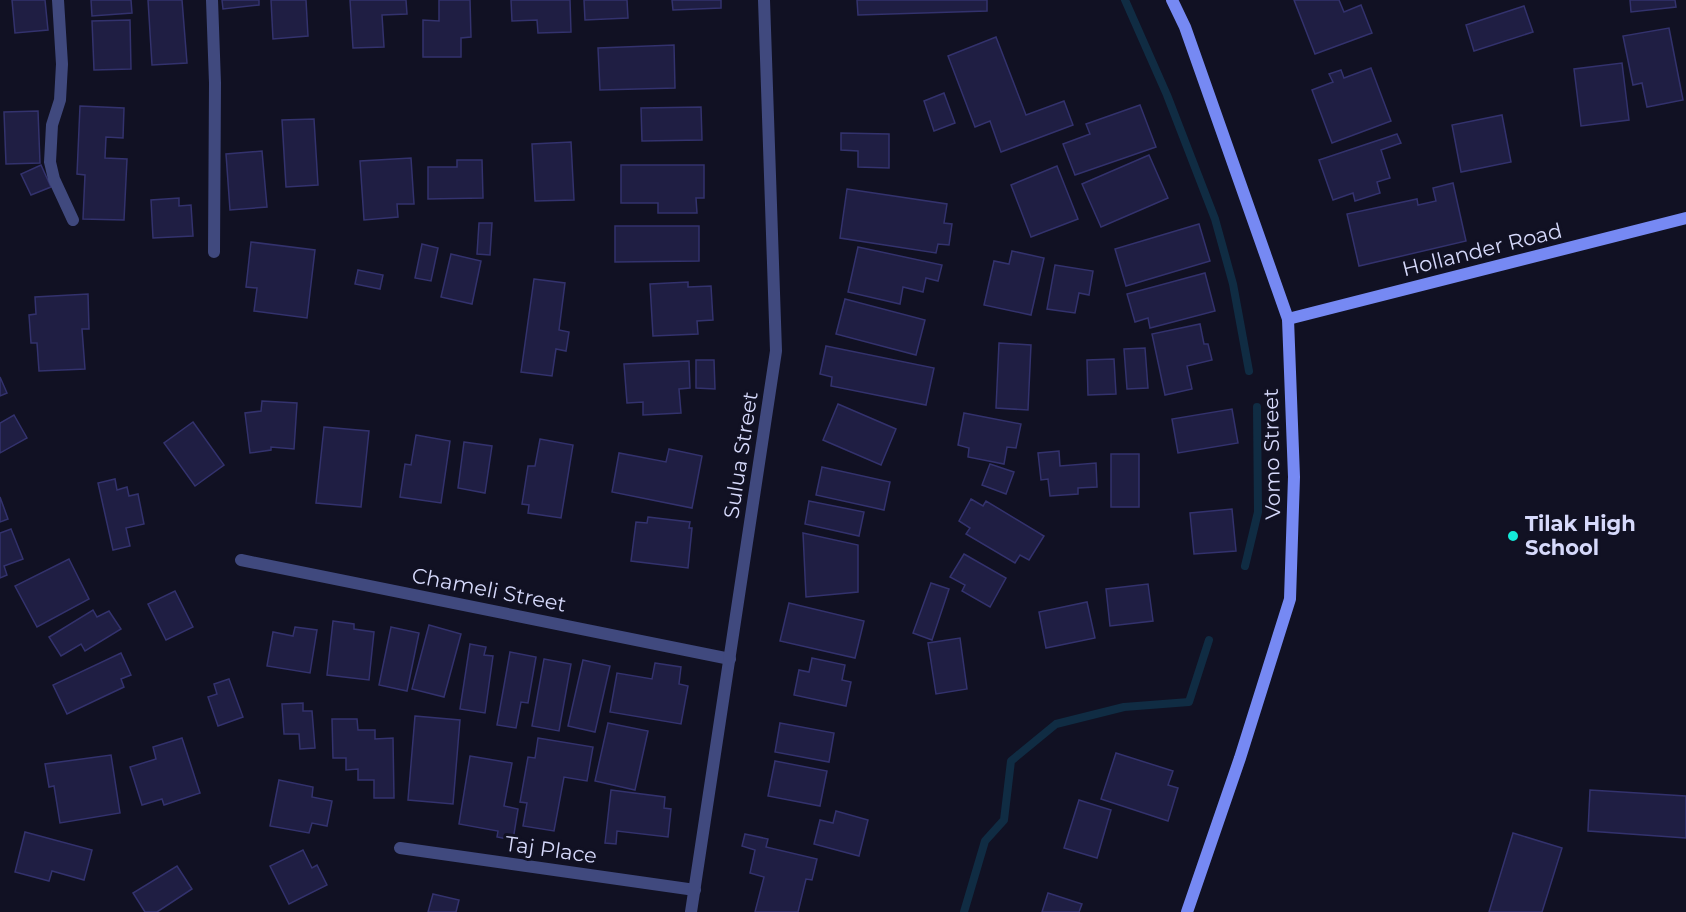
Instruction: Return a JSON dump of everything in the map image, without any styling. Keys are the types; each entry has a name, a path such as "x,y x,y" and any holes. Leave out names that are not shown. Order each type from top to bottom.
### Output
{"main road":[{"name":"Vomo Street","path":"1172,0 1185,27 1288,319 1294,477 1290,599 1240,758 1187,912"},
{"name":"Hollander Road","path":"1288,319 1686,218"}],"street":[{"path":"58,0 62,64 60,100 52,125 50,162 54,179 73,220"},
{"path":"212,0 215,83 214,252"},
{"name":"Sulua Street","path":"691,912 776,351 764,0"},
{"name":"Chameli Street","path":"241,560 730,659"},
{"name":"Taj Place","path":"400,848 695,890"}],"building":[{"path":"12,0 45,0 48,30 15,33"},
{"path":"91,0 131,0 132,13 92,16"},
{"path":"148,0 182,0 187,63 152,65"},
{"path":"222,0 259,0 259,5 223,9"},
{"path":"271,0 306,0 308,36 273,39"},
{"path":"350,0 406,0 407,14 382,15 384,47 353,48"},
{"path":"439,0 470,0 471,37 461,38 461,57 423,57 423,20 439,21"},
{"path":"511,0 570,0 571,32 538,33 537,20 512,21"},
{"path":"584,0 627,0 628,18 585,20"},
{"path":"672,0 721,0 721,8 673,10"},
{"path":"857,0 987,0 987,11 858,15"},
{"path":"1294,0 1339,0 1344,12 1361,5 1372,33 1315,54"},
{"path":"1630,0 1675,0 1676,7 1631,12"},
{"path":"1524,6 1533,32 1474,51 1466,25"},
{"path":"130,20 131,69 94,70 92,21"},
{"path":"1669,28 1683,100 1647,107 1642,83 1633,85 1623,36"},
{"path":"996,37 1026,115 1064,101 1073,125 1001,152 990,121 975,127 948,56"},
{"path":"674,45 675,88 600,90 598,48"},
{"path":"1622,63 1629,120 1581,126 1574,69"},
{"path":"1371,68 1391,121 1332,143 1312,90 1333,82 1329,74 1341,70 1344,78"},
{"path":"944,93 955,123 934,131 924,101"},
{"path":"1140,105 1156,147 1075,175 1063,144 1090,134 1086,124"},
{"path":"80,106 124,108 123,138 106,137 105,158 127,159 124,220 83,219 85,175 77,174"},
{"path":"701,107 702,140 642,141 641,108"},
{"path":"38,111 40,163 6,164 4,112"},
{"path":"1502,115 1511,162 1461,172 1452,125"},
{"path":"314,119 318,185 286,187 282,120"},
{"path":"841,133 889,134 889,168 858,167 858,151 841,150"},
{"path":"1397,134 1401,143 1381,150 1390,178 1377,182 1380,193 1355,201 1353,193 1333,200 1319,160"},
{"path":"571,142 574,200 535,201 532,144"},
{"path":"262,151 267,207 230,210 226,154"},
{"path":"1149,155 1168,198 1101,227 1082,184"},
{"path":"411,158 414,204 397,204 398,217 364,220 360,161"},
{"path":"457,160 482,160 483,198 428,199 428,167 457,167"},
{"path":"41,165 51,187 31,195 21,174"},
{"path":"621,165 704,165 704,198 696,198 697,213 658,213 658,203 621,203"},
{"path":"1057,166 1078,219 1031,237 1011,185"},
{"path":"1453,183 1466,241 1359,266 1347,214 1417,199 1418,205 1436,201 1433,188"},
{"path":"847,189 947,204 944,223 952,224 949,245 938,244 936,253 840,238"},
{"path":"179,198 179,206 191,205 193,236 153,238 151,200"},
{"path":"479,223 492,223 490,255 477,254"},
{"path":"1199,224 1210,261 1126,286 1115,249"},
{"path":"615,226 699,226 699,261 615,262"},
{"path":"251,242 315,250 307,318 254,311 257,288 246,287"},
{"path":"422,244 438,248 431,281 415,278"},
{"path":"858,247 942,265 938,281 926,278 923,292 903,287 900,304 848,292"},
{"path":"1012,251 1044,258 1031,315 984,305 994,261 1009,264"},
{"path":"451,254 481,261 472,304 441,297"},
{"path":"1055,265 1093,271 1089,295 1079,293 1075,313 1047,309"},
{"path":"358,270 383,275 380,289 355,284"},
{"path":"1205,273 1215,311 1150,328 1148,318 1135,322 1127,294"},
{"path":"534,279 565,283 559,330 569,332 566,351 556,349 552,376 521,372"},
{"path":"688,282 688,287 711,286 713,320 697,321 698,334 653,336 650,284"},
{"path":"88,294 89,329 82,329 85,369 39,371 37,343 31,343 29,315 36,314 35,297"},
{"path":"845,299 925,320 916,355 836,334"},
{"path":"1200,324 1204,344 1208,344 1212,360 1187,366 1192,389 1165,395 1152,334"},
{"path":"999,343 1031,345 1028,410 996,408"},
{"path":"826,346 934,368 926,405 831,386 832,377 820,374"},
{"path":"1145,348 1148,388 1127,389 1124,349"},
{"path":"1114,359 1116,394 1088,395 1087,360"},
{"path":"696,360 714,360 715,389 696,388"},
{"path":"689,361 690,388 679,389 681,413 643,415 643,402 627,403 624,364"},
{"path":"0,377 7,393 0,396"},
{"path":"262,401 297,403 294,449 271,447 271,450 250,453 245,413 261,411"},
{"path":"838,404 896,429 881,465 823,440"},
{"path":"1232,409 1238,443 1178,453 1172,419"},
{"path":"964,413 1021,424 1016,448 1007,447 1004,464 968,457 969,448 958,445"},
{"path":"14,415 27,438 0,453 0,423"},
{"path":"193,422 224,465 195,486 164,443"},
{"path":"324,427 369,431 361,507 316,503"},
{"path":"416,435 450,441 441,503 400,497 405,464 411,465"},
{"path":"540,439 573,445 561,518 528,513 529,505 522,504 528,466 535,466"},
{"path":"464,442 492,446 485,493 458,488"},
{"path":"669,449 702,456 692,508 612,492 619,453 666,462"},
{"path":"1059,451 1060,466 1096,463 1097,487 1078,488 1078,494 1050,496 1048,479 1041,480 1038,453"},
{"path":"1111,454 1139,454 1139,507 1111,507"},
{"path":"990,464 1014,472 1006,494 982,485"},
{"path":"822,467 890,482 884,510 816,495"},
{"path":"115,479 117,490 127,487 129,496 138,494 144,524 126,528 130,546 113,550 98,483"},
{"path":"0,497 8,519 0,522"},
{"path":"971,499 983,506 986,501 1044,536 1029,560 1020,555 1015,563 966,534 970,528 959,521"},
{"path":"809,501 864,512 859,536 805,524"},
{"path":"1232,509 1236,551 1194,554 1190,513"},
{"path":"648,517 690,522 689,528 692,528 688,568 631,561 636,522 647,523"},
{"path":"11,529 23,559 4,566 7,575 0,578 0,533"},
{"path":"803,533 858,545 858,592 806,597"},
{"path":"964,554 1006,578 990,607 962,591 965,585 950,577"},
{"path":"69,559 89,599 37,627 15,586"},
{"path":"931,583 949,589 932,640 913,633"},
{"path":"1148,584 1153,621 1110,626 1106,589"},
{"path":"175,591 193,627 166,640 148,604"},
{"path":"1087,602 1095,638 1046,648 1039,612"},
{"path":"789,603 864,621 855,658 780,641"},
{"path":"93,610 97,617 109,611 121,629 85,651 81,644 61,656 49,637"},
{"path":"333,621 354,624 354,629 374,632 369,680 327,675"},
{"path":"429,625 461,634 444,697 412,689"},
{"path":"295,627 317,630 310,673 267,666 273,632 293,636"},
{"path":"391,627 419,633 407,691 379,685"},
{"path":"960,638 967,689 936,694 928,643"},
{"path":"470,644 486,647 484,655 493,656 485,713 460,709"},
{"path":"510,652 536,657 528,703 521,702 516,728 497,725"},
{"path":"121,653 131,675 121,679 124,687 67,714 53,685"},
{"path":"812,658 845,665 842,680 851,682 846,706 794,695 799,670 809,672"},
{"path":"544,659 571,664 559,731 532,726"},
{"path":"583,660 610,666 595,732 568,726"},
{"path":"655,663 681,667 679,684 688,686 681,724 610,712 617,673 652,679"},
{"path":"229,679 243,717 218,726 208,697 217,694 214,684"},
{"path":"303,703 303,711 312,711 315,748 300,749 299,734 284,734 282,704"},
{"path":"415,716 460,720 453,804 408,800"},
{"path":"332,719 357,719 358,730 375,730 375,739 393,738 394,798 374,798 374,780 358,780 358,769 346,770 346,758 333,758"},
{"path":"608,723 648,731 635,790 595,781"},
{"path":"780,723 834,733 829,762 775,752"},
{"path":"182,738 200,793 164,805 162,799 142,805 130,767 156,759 153,747"},
{"path":"538,738 593,747 587,781 564,777 554,831 523,826 527,803 520,802 528,757 535,758"},
{"path":"1116,753 1173,771 1168,785 1178,788 1168,821 1101,799"},
{"path":"111,755 120,813 60,823 54,786 49,787 45,764"},
{"path":"470,756 512,763 504,806 518,809 513,840 497,837 498,831 459,824"},
{"path":"775,761 827,771 820,806 768,796"},
{"path":"279,780 313,787 312,797 332,801 327,826 312,823 309,833 270,826"},
{"path":"611,790 665,797 664,808 671,809 668,837 617,831 616,844 605,843"},
{"path":"1590,790 1686,796 1686,838 1588,831"},
{"path":"1079,800 1111,810 1097,858 1064,848"},
{"path":"836,811 868,820 859,856 814,844 820,820 833,823"},
{"path":"25,832 92,850 84,880 52,871 49,881 15,872"},
{"path":"1513,833 1562,848 1542,912 1489,912"},
{"path":"745,834 768,839 766,847 817,859 812,880 806,879 798,912 755,912 764,877 750,873 755,850 742,846"},
{"path":"303,850 312,868 317,865 327,885 289,904 270,866"},
{"path":"177,866 192,889 157,912 145,912 133,893"},
{"path":"1048,893 1082,904 1079,912 1042,912"},
{"path":"433,894 459,900 456,912 428,912"}],"waterway":[{"path":"1125,0 1167,95 1215,219 1233,284 1249,371"},
{"path":"1245,566 1258,512 1257,407"},
{"path":"964,912 985,841 1004,820 1011,761 1056,724 1124,707 1189,702 1209,640"}],"place":[{"name":"Tilak High School","path":"1513,536"}]}
